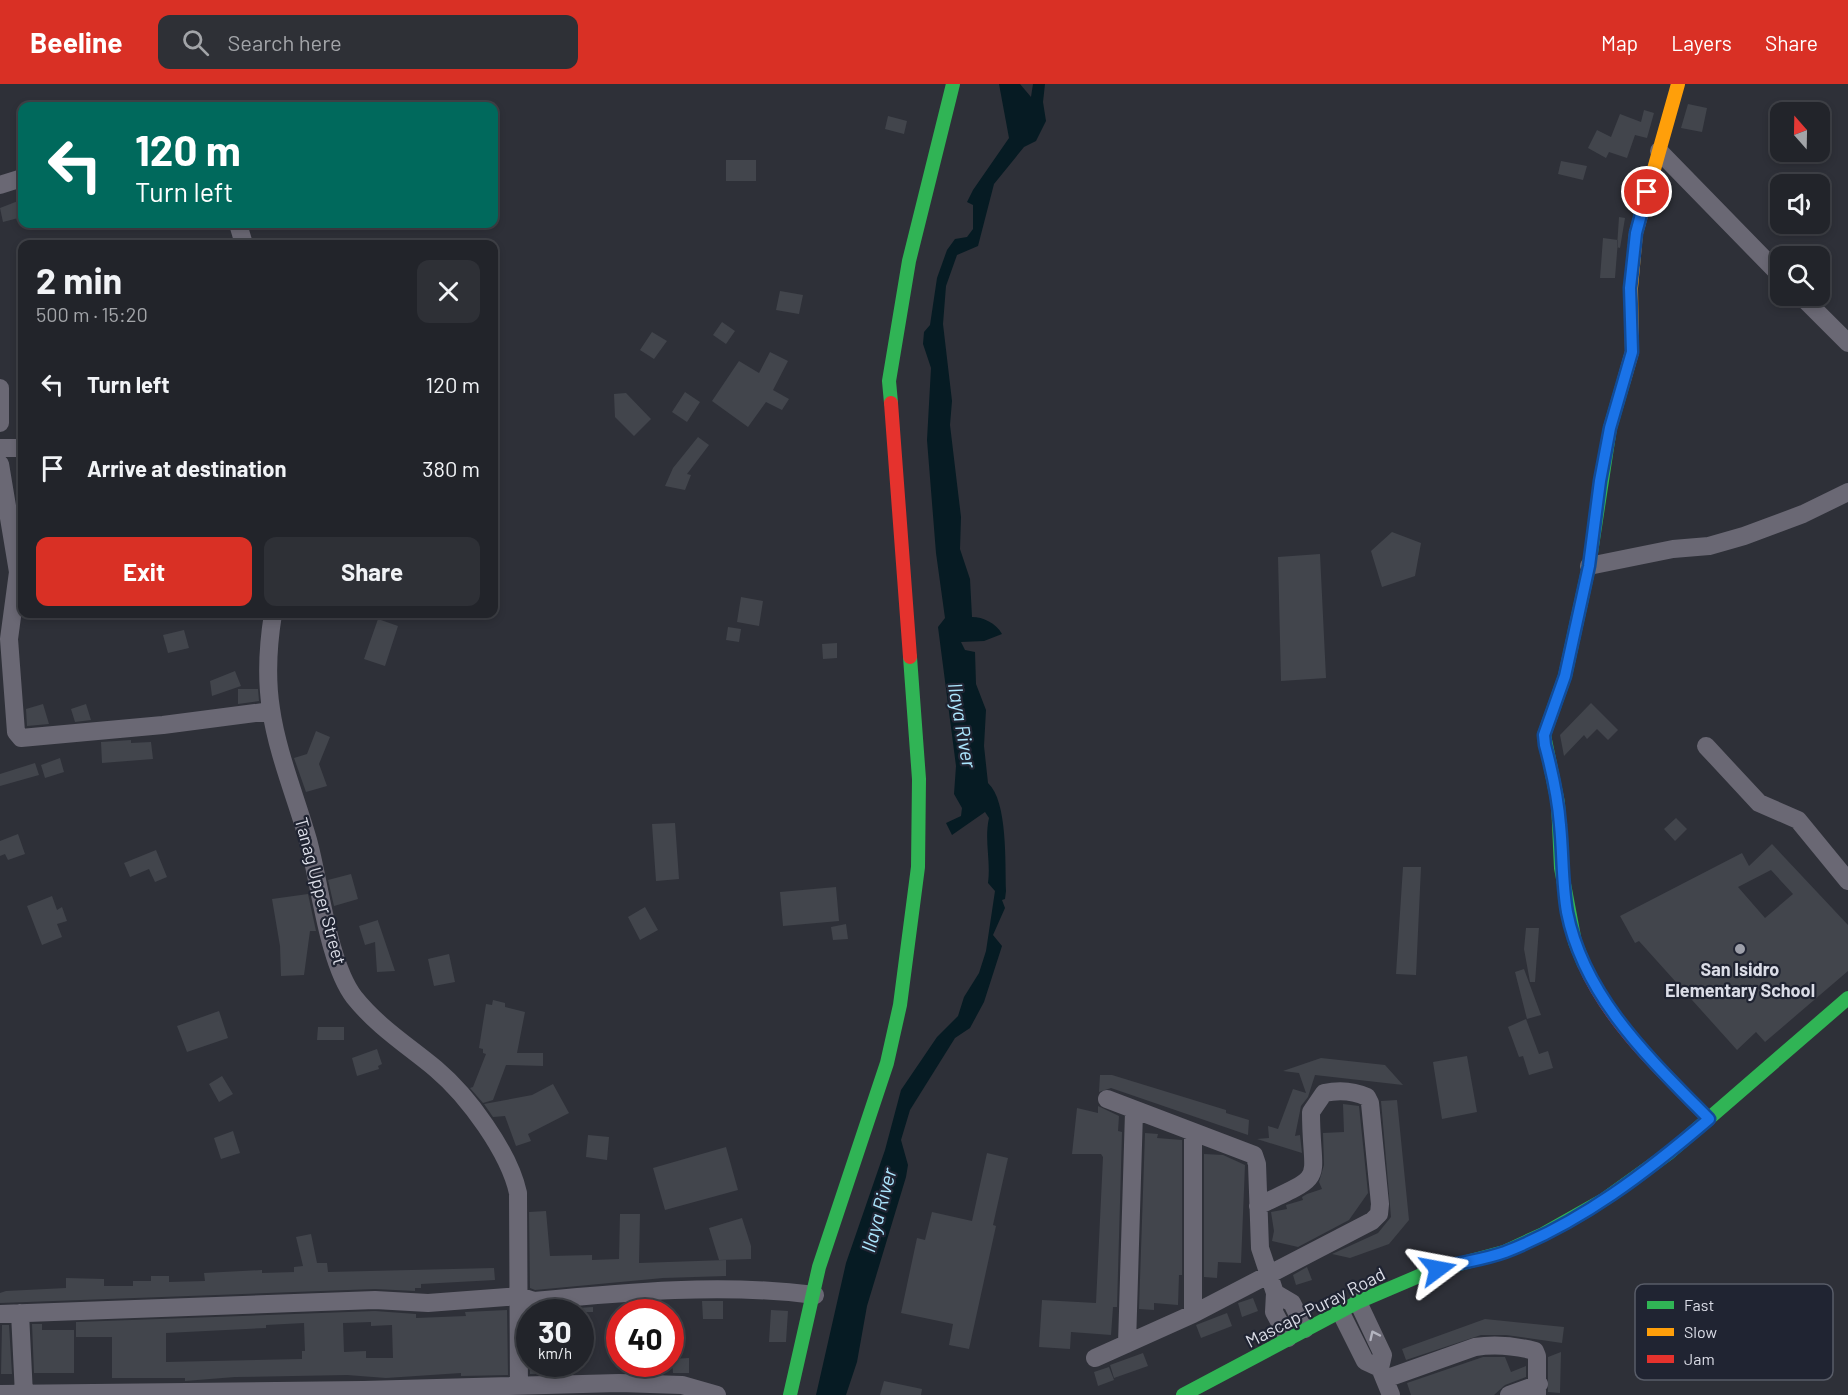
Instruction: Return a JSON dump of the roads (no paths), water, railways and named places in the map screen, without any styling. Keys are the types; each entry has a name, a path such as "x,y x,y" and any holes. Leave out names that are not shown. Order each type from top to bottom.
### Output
{"street":[{"path":"790,1395 815,1295 819,1267 892,1044 900,1005 918,867 919,779 907,592 889,381 909,261 953,84"},
{"path":"1678,84 1636,233 1630,288 1632,352 1610,428 1600,481 1589,566 1565,676 1544,735 1558,803 1561,868 1567,911 1575,942 1588,972 1616,1017 1641,1050 1709,1119"},
{"path":"1659,151 1770,265"},
{"path":"0,185 18,179"},
{"path":"1811,306 1848,344"},
{"path":"0,388 0,423"},
{"path":"0,448 18,448"},
{"path":"0,464 18,572 9,639 16,732 21,738 163,725 271,711"},
{"path":"1589,566 1673,549 1709,546 1803,514 1848,492"},
{"name":"Tanag Upper Street","path":"273,618 267,680 271,711 309,843 335,952 352,994 392,1037 438,1071 464,1099 494,1140 515,1178 518,1193 519,1391"},
{"path":"1706,746 1759,803 1798,820 1848,881"},
{"name":"Mascap-Puray Road","path":"1183,1395 1358,1302 1426,1273 1485,1259 1543,1234 1635,1180 1848,998"},
{"path":"1095,1358 1193,1314 1372,1221 1378,1214 1372,1126 1367,1097 1358,1093 1334,1091 1324,1094 1311,1112 1315,1165 1313,1176 1305,1184 1258,1206"},
{"path":"1107,1099 1134,1112 1254,1155 1257,1164 1260,1248 1275,1293 1274,1312 1288,1338"},
{"path":"1127,1344 1134,1112"},
{"path":"1193,1133 1193,1314"},
{"path":"0,1314 375,1300 428,1303 519,1296 534,1301 675,1290 756,1290 815,1295"},
{"path":"1275,1293 1292,1303 1305,1329"},
{"path":"1358,1302 1383,1355 1385,1381"},
{"path":"1340,1311 1365,1361 1385,1381"},
{"path":"20,1313 24,1393"},
{"path":"1385,1381 1475,1347 1488,1345 1535,1351 1538,1389 1509,1395"},
{"path":"0,1394 519,1391 655,1383 682,1385 717,1395"}],"water":[{"name":"Ilaya River","path":"999,84 1020,84 1031,97 1033,84 1045,84 1043,102 1046,121 1036,141 1024,147 994,184 978,246 957,255 946,286 943,324 952,401 950,425 961,517 960,549 970,579 972,617 989,621 1002,634 984,641 961,642 965,650 975,652 976,684 986,710 984,746 988,783 999,804 1002,818 1006,891 1005,899 1002,900 1005,908 993,935 1002,946 984,1002 970,1028 955,1038 910,1110 901,1140 908,1165 906,1177 867,1306 857,1362 846,1395 816,1395 846,1263 885,1150 901,1090 937,1037 958,1016 964,997 979,973 986,951 995,891 988,883 989,818 985,812 952,835 946,823 961,816 962,808 954,794 956,766 938,627 945,618 936,553 927,440 931,368 923,344 924,332 930,325 937,278 947,250 955,239 967,237 973,229 973,205 967,202 1009,138"}],"place":[{"name":"San Isidro Elementary School","path":"1740,949"}]}
